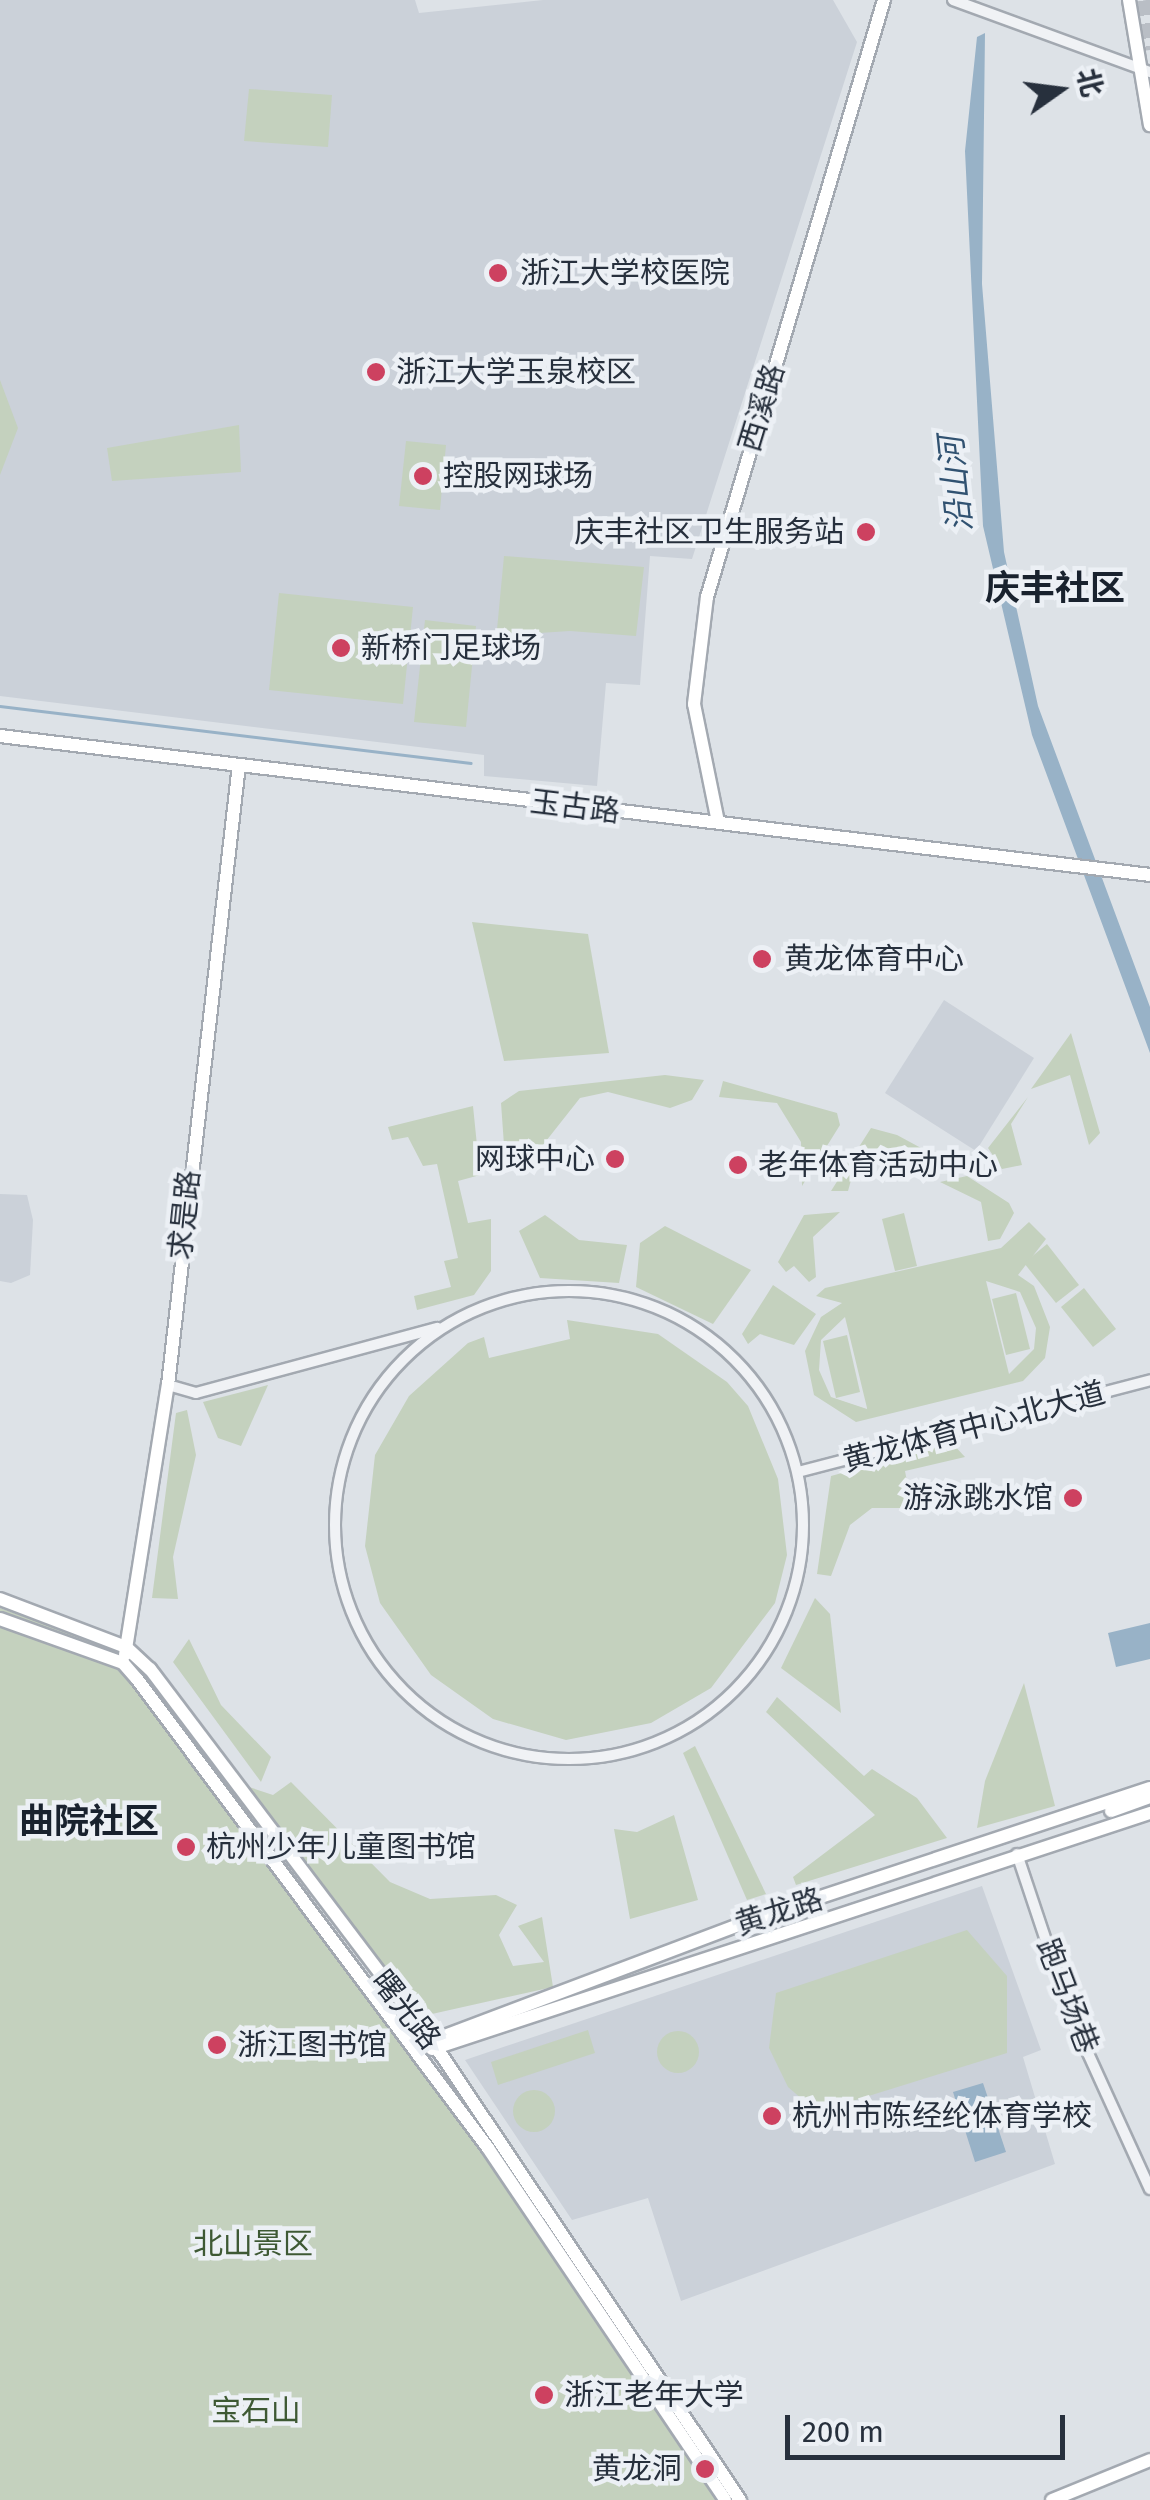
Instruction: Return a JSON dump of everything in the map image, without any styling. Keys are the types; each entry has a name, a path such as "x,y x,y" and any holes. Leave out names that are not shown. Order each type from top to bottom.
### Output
{"main road":[{"name":"西溪路","path":"718,822 695,714 707,597 884,0"},
{"path":"1129,0 1147,70"},
{"path":"1137,0 1150,125"},
{"name":"玉古路","path":"0,736 1150,876"},
{"name":"求是路","path":"123,1663 168,1385 239,765"},
{"path":"0,1599 126,1646"},
{"path":"0,1619 123,1663"},
{"name":"曙光路","path":"126,1646 432,2043 740,2500"},
{"name":"曙光路","path":"123,1663 420,2054 722,2498"},
{"name":"黄龙路","path":"432,2043 766,1915 1150,1788"},
{"path":"986,1863 1015,1841 1150,1798"},
{"name":"黄龙路","path":"432,2043 1150,1812"},
{"path":"766,1915 761,1928 774,1934"},
{"path":"420,2054 432,2043"},
{"path":"1052,2500 1150,2460"}],"street":[{"path":"953,0 1147,70"},
{"path":"168,1385 196,1393 563,1290 655,1304 730,1354 780,1422 798,1472 803,1518 789,1604 732,1694 662,1739 593,1758 549,1758 479,1740 394,1683 360,1628 334,1542 335,1490 364,1412 392,1366 443,1326"},
{"name":"黄龙体育中心北大道","path":"798,1472 1150,1380"},
{"name":"跑马场巷","path":"1017,1854 1072,2018 1150,2189"}],"shaded area":[{"name":"浙江大学玉泉校区","path":"0,0 415,0 419,13 543,0 833,0 857,42 692,559 650,556 640,685 606,683 597,786 484,776 484,755 0,696"},
{"path":"944,1000 1034,1058 976,1151 885,1093"},
{"path":"0,1194 27,1195 33,1220 30,1275 11,1283 0,1281"},
{"name":"杭州市陈经纶体育学校","path":"982,1886 1041,2050 1023,2057 1055,2164 681,2301 648,2198 572,2220 465,2060"}],"green space":[{"path":"249,89 332,95 328,147 244,141"},
{"path":"0,380 18,428 0,475"},
{"path":"239,425 241,472 112,481 107,448"},
{"name":"控股网球场","path":"406,441 446,445 440,510 399,506"},
{"path":"504,556 644,567 636,636 570,631 539,633 536,643 496,640"},
{"name":"新桥门足球场","path":"279,593 413,607 403,704 269,690"},
{"path":"425,620 476,626 466,727 414,722"},
{"path":"472,922 588,934 609,1053 504,1061"},
{"path":"1071,1033 1100,1133 1089,1145 1070,1075 1031,1089"},
{"path":"665,1075 704,1080 692,1100 670,1108 608,1092 580,1098 535,1155 505,1159 501,1103 519,1091"},
{"path":"723,1081 837,1113 840,1125 802,1186 801,1142 777,1103 719,1097"},
{"path":"1028,1097 1011,1124 1022,1165 1002,1169 988,1148"},
{"path":"473,1106 480,1175 458,1181 468,1223 491,1219 491,1271 474,1295 417,1310 414,1296 451,1287 444,1261 458,1258 437,1164 423,1166 408,1137 392,1140 388,1127"},
{"path":"871,1128 897,1135 958,1168 932,1175 912,1156 880,1150 855,1166 848,1191 831,1191"},
{"path":"967,1176 1009,1203 1014,1213 1000,1239 988,1241 981,1202 940,1182"},
{"path":"840,1212 813,1237 816,1277 809,1282 794,1266 786,1272 778,1262 804,1215"},
{"path":"904,1213 917,1266 895,1271 882,1219"},
{"path":"545,1215 579,1240 627,1245 619,1283 540,1278 519,1231"},
{"path":"1029,1222 1046,1239 1018,1275 1034,1286 1050,1327 1045,1358 1023,1381 856,1422 814,1395 805,1351 821,1317 842,1303 816,1296 825,1288 1001,1248","holes":["986,1281 1020,1292 1036,1328 1034,1349 1009,1374","845,1317 867,1408 867,1409 831,1397 819,1370 821,1340"]},
{"path":"665,1226 751,1270 713,1324 636,1287 640,1243"},
{"path":"1047,1244 1079,1285 1056,1303 1024,1263"},
{"path":"773,1285 816,1314 794,1345 760,1334 748,1344 742,1334"},
{"path":"1084,1288 1116,1329 1093,1347 1061,1307"},
{"path":"1016,1293 1030,1349 1006,1355 992,1299"},
{"path":"567,1320 658,1334 727,1382 748,1406 778,1479 787,1555 775,1603 711,1688 651,1723 566,1740 493,1719 431,1675 380,1603 365,1546 375,1455 409,1396 468,1343 484,1337 489,1358 570,1339"},
{"path":"847,1335 860,1392 836,1398 823,1341"},
{"path":"268,1385 241,1446 218,1438 203,1402"},
{"path":"187,1410 196,1455 173,1557 178,1599 152,1598 176,1413"},
{"path":"952,1443 965,1457 905,1471 912,1508 872,1508 850,1525 831,1576 817,1574 831,1476"},
{"path":"815,1598 830,1614 841,1713 781,1668"},
{"name":"北山景区","path":"0,1608 111,1648 141,1671 458,2096 732,2500 0,2500"},
{"path":"189,1639 221,1705 271,1757 261,1782 173,1662"},
{"path":"1024,1683 1055,1806 977,1828 985,1781"},
{"path":"777,1697 864,1776 872,1769 917,1798 947,1838 796,1885 793,1877 875,1815 766,1712"},
{"path":"695,1746 766,1894 747,1900 683,1753"},
{"path":"291,1782 390,1882 430,1899 496,1895 517,1905 499,1935 513,1966 544,1962 518,1926 542,1917 553,1987 423,2016 251,1806 249,1787 273,1795"},
{"path":"674,1815 698,1900 630,1919 614,1829 637,1832"},
{"path":"967,1930 1007,1976 1007,2053 817,2112 788,2087 769,2048 776,1993"},
{"path":"588,2030 595,2053 498,2085 491,2062"},
{"path":"678,2031 693,2037 699,2052 693,2067 678,2073 663,2067 657,2052 663,2037"},
{"path":"534,2090 549,2096 555,2111 549,2126 534,2132 519,2126 513,2111 519,2096"}],"water":[{"path":"985,33 982,284 1004,552 1038,706 1150,1007 1150,1053 1032,735 983,526 965,151 977,37"},
{"path":"1150,1623 1150,1659 1116,1667 1108,1633"},
{"path":"983,2083 1006,2152 975,2162 953,2092"}],"waterway":[{"path":"0,706 471,763"}],"tunnel":[{"path":"1143,0 1150,50"}],"place":[{"name":"浙江大学校医院","path":"498,273"},
{"name":"浙江大学玉泉校区","path":"376,372"},
{"name":"控股网球场","path":"423,476"},
{"name":"庆丰社区卫生服务站","path":"866,532"},
{"name":"新桥门足球场","path":"341,648"},
{"name":"黄龙体育中心","path":"762,959"},
{"name":"网球中心","path":"615,1159"},
{"name":"老年体育活动中心","path":"738,1165"},
{"name":"游泳跳水馆","path":"1073,1498"},
{"name":"杭州少年儿童图书馆","path":"186,1847"},
{"name":"浙江图书馆","path":"217,2045"},
{"name":"杭州市陈经纶体育学校","path":"772,2116"},
{"name":"浙江老年大学","path":"544,2395"},
{"name":"黄龙洞","path":"705,2469"}],"district":[{"name":"庆丰社区","path":"1055,588"},
{"name":"曲院社区","path":"89,1821"}],"water label":[{"name":"沿山河","path":"956,484"}],"park label":[{"name":"宝石山","path":"256,2411"}]}
